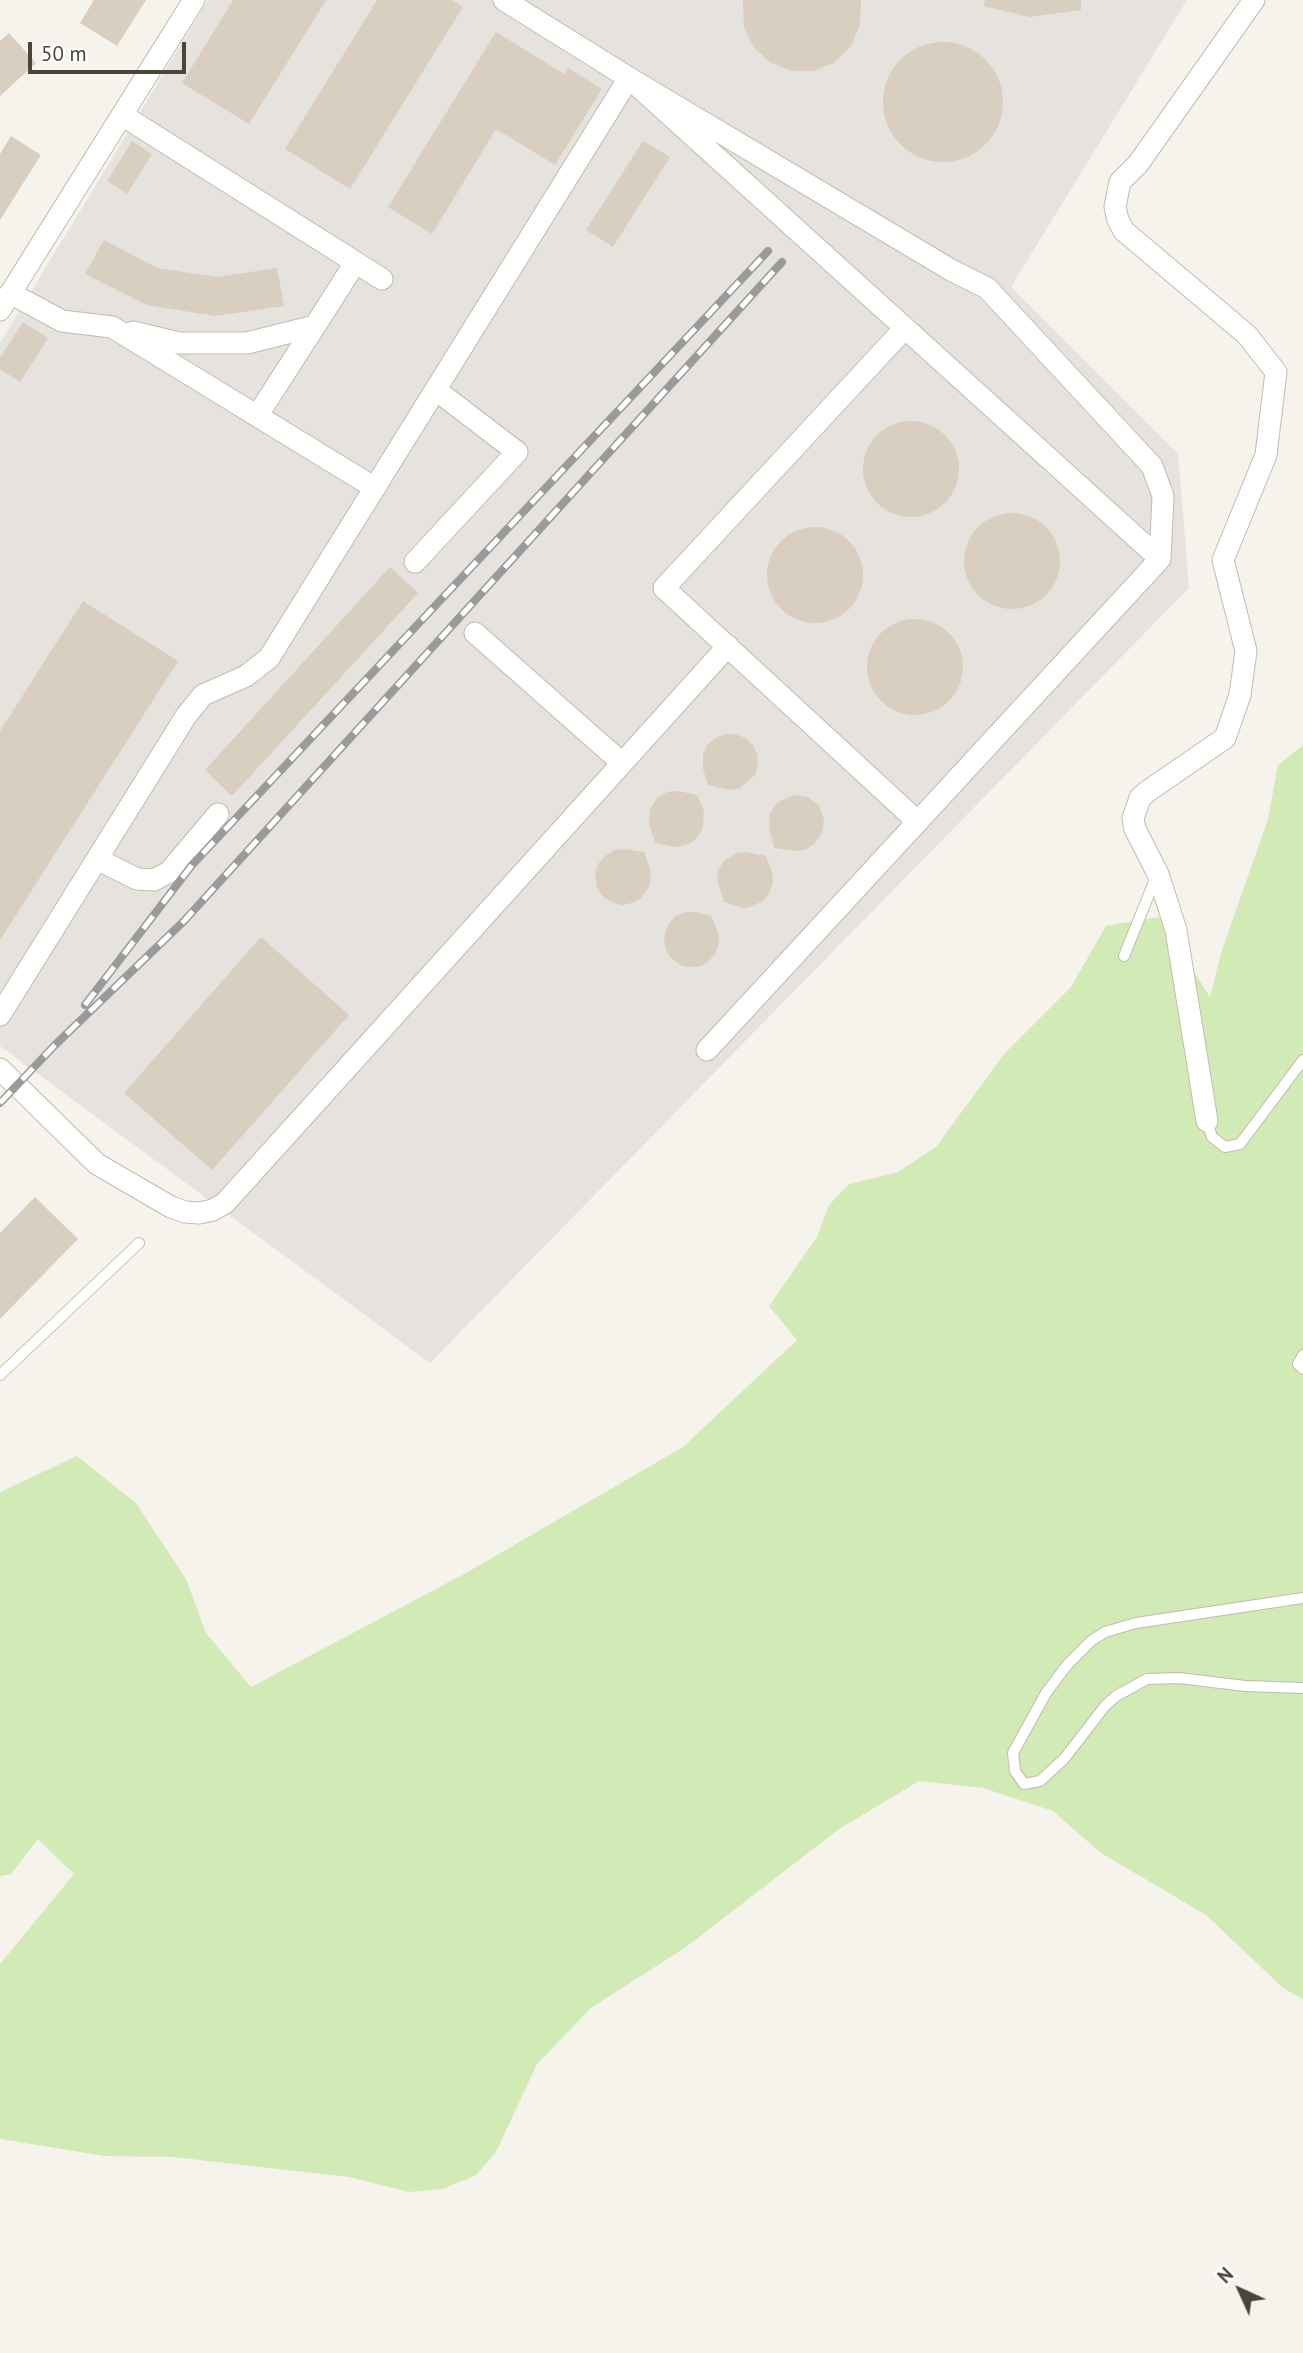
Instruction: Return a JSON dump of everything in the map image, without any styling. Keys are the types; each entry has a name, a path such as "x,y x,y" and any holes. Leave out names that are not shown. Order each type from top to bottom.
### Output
{"street":[{"path":"194,0 5,302 62,321 112,327 178,344 247,343 315,326"},
{"path":"505,0 629,78 951,270 986,288 1152,466 1163,496 1160,559 707,1051"},
{"path":"1207,1121 1176,930 1158,874 1135,829 1133,818 1135,808 1147,791 1225,737 1240,695 1245,651 1223,560 1266,455 1276,372 1247,335 1124,231 1118,220 1115,194 1120,182 1138,164 1254,0"},
{"path":"629,78 1160,559"},
{"path":"0,1015 186,716 203,695 246,676 269,658 629,78"},
{"path":"122,116 382,279"},
{"path":"257,416 355,262"},
{"path":"112,327 375,488"},
{"path":"905,328 664,587 918,822"},
{"path":"415,562 517,452 436,390"},
{"path":"475,633 622,763"},
{"path":"0,1069 97,1164 171,1207 199,1213 213,1210 225,1203 728,646"},
{"path":"97,859 137,879 154,880 169,872 218,814"}],"lane":[{"path":"1124,956 1158,874"},
{"path":"1207,1121 1212,1137 1225,1147 1240,1144 1303,1060"},
{"path":"0,1375 139,1243"},
{"path":"1303,1355 1297,1364 1303,1369"},
{"path":"1303,1598 1136,1623 1105,1632 1091,1641 1067,1665 1046,1693 1013,1753 1015,1771 1024,1784 1040,1781 1064,1759 1105,1706 1116,1696 1147,1679 1179,1678 1245,1686 1303,1688"}],"shaded area":[{"path":"208,0 1187,0 1011,287 1178,454 1189,588 430,1363 0,1046 0,343"}],"green space":[{"path":"1303,745 1303,1999 1283,1988 1206,1915 1101,1853 1053,1811 983,1788 919,1781 839,1829 686,1947 591,2008 537,2064 496,2152 476,2175 443,2189 409,2192 349,2177 173,2157 105,2156 0,2139 0,1964 74,1874 38,1839 11,1874 0,1876 0,1492 77,1456 136,1503 186,1579 206,1633 251,1687 466,1573 683,1447 797,1340 769,1306 817,1237 829,1205 849,1184 898,1172 936,1147 1004,1054 1071,987 1106,926 1159,917 1210,997 1221,953 1268,819 1278,765"}],"building":[{"path":"94,0 146,0 117,46 80,23"},
{"path":"233,0 326,0 249,124 182,83"},
{"path":"377,0 452,0 463,7 350,189 285,149"},
{"path":"743,0 861,0 860,25 851,46 835,62 814,71 792,71 771,63 754,48 744,27"},
{"path":"985,0 1081,0 1081,10 1030,17 984,6"},
{"path":"496,32 564,74 568,68 602,89 555,165 496,129 432,234 388,207"},
{"path":"9,33 36,63 0,96 0,41"},
{"path":"943,42 966,47 985,60 998,79 1003,102 998,125 985,144 966,157 943,162 920,157 901,144 888,125 883,102 888,79 901,60 920,47"},
{"path":"11,136 41,155 0,220 0,154"},
{"path":"132,141 152,154 127,194 107,181"},
{"path":"643,141 670,157 613,247 586,230"},
{"path":"104,240 157,268 217,277 277,268 284,306 215,316 147,305 85,274"},
{"path":"23,322 48,338 20,382 0,369 0,358"},
{"path":"911,421 929,425 945,435 955,451 959,469 955,487 945,503 929,513 911,517 893,513 877,503 867,487 863,469 867,451 877,435 893,425"},
{"path":"1012,513 1030,517 1046,527 1056,543 1060,561 1056,579 1046,595 1030,605 1012,609 994,605 978,595 968,579 964,561 968,543 978,527 994,517"},
{"path":"815,527 833,531 849,541 859,557 863,575 859,593 849,609 833,619 815,623 797,619 781,609 771,593 767,575 771,557 781,541 797,531"},
{"path":"390,567 418,593 232,796 205,770"},
{"path":"83,601 178,661 0,940 0,731"},
{"path":"915,619 933,623 949,633 959,649 963,667 959,685 949,701 933,711 915,715 897,711 881,701 871,685 867,667 871,649 881,633 897,623"},
{"path":"725,734 735,734 753,745 758,765 755,775 740,788 729,790 708,785 703,769 703,755 707,745"},
{"path":"667,792 697,795 704,811 703,828 695,840 686,845 675,847 655,843 649,823 650,809 658,797"},
{"path":"794,795 808,797 819,806 824,819 822,833 814,844 805,850 774,848 769,827 770,813 778,802"},
{"path":"614,850 644,852 651,880 641,898 622,905 603,897 597,888 595,874 598,864 605,856"},
{"path":"736,853 766,856 773,883 763,901 743,908 724,902 717,880 718,870 724,861"},
{"path":"686,912 711,916 718,932 716,952 701,966 680,965 669,956 665,947 664,936 669,923"},
{"path":"261,937 349,1015 212,1170 124,1093"},
{"path":"35,1197 78,1239 0,1319 0,1233"}],"railway":[{"path":"85,1005 192,865 768,251"},
{"path":"0,1103 55,1045 184,921 782,262"}]}
